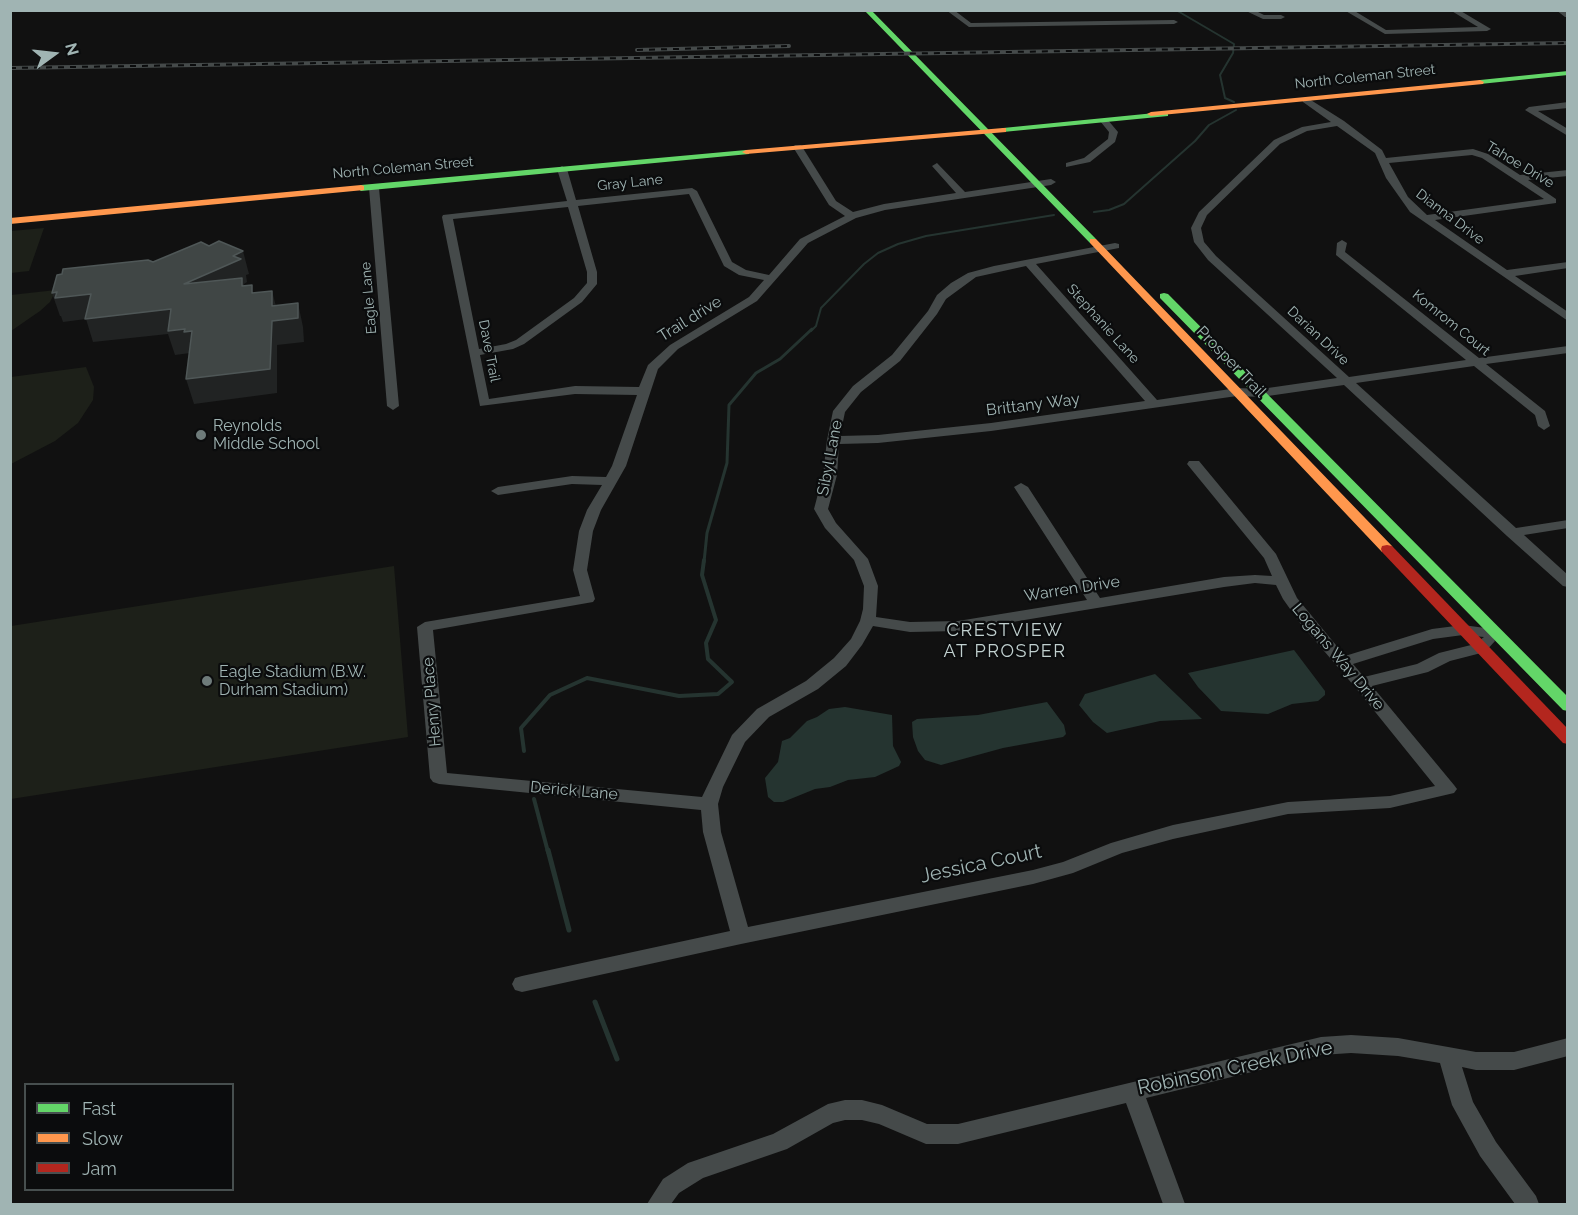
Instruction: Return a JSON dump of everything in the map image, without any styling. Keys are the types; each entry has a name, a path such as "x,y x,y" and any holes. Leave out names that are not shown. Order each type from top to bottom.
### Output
{"main road":[{"name":"Prosper Trail","path":"867,10 991,130 1051,182 1568,706"},
{"name":"Prosper Trail","path":"880,10 991,130 1037,184 1568,739"},
{"name":"North Coleman Street","path":"10,221 1165,114 1567,74"},
{"name":"North Coleman Street","path":"991,130 1165,114"}],"street":[{"path":"949,10 969,25 1174,22 1161,14"},
{"path":"1247,10 1263,16 1281,17"},
{"path":"1347,10 1385,32 1486,29 1453,10"},
{"path":"1559,10 1568,15"},
{"path":"1054,16 1059,24"},
{"name":"Dianna Drive","path":"1306,100 1371,144 1379,152 1404,199 1425,218 1568,318"},
{"path":"1568,105 1529,110 1568,133"},
{"path":"1069,165 1087,160 1112,140 1114,132 1104,121"},
{"name":"Darian Drive","path":"1341,123 1305,129 1277,142 1203,214 1196,228 1199,242 1212,258 1568,584"},
{"path":"798,147 832,203 852,216"},
{"name":"Tahoe Drive","path":"1384,161 1473,152 1485,156 1553,201 1425,218"},
{"path":"937,166 963,195"},
{"path":"474,353 509,347 520,342 587,292 592,284 591,272 562,169"},
{"path":"1520,178 1568,173"},
{"name":"Trail drive","path":"425,627 588,599 580,570 586,531 594,510 620,466 652,368 674,347 753,299 769,278 804,241 852,216 908,202 1051,182"},
{"name":"Eagle Lane","path":"374,188 393,406"},
{"name":"Gray Lane","path":"447,217 692,191 728,264 743,273 769,278"},
{"name":"Dave Trail","path":"447,217 484,404 575,390 644,391"},
{"name":"Komrom Court","path":"1342,243 1340,253 1541,414 1544,426"},
{"name":"Sibyl Lane","path":"741,936 715,845 710,804 721,770 738,739 763,713 819,680 840,662 868,621 871,609 871,586 867,573 850,544 830,525 821,509 830,474 832,440 839,411 847,399 896,358 913,340 941,297 972,275 1115,246"},
{"name":"Stephanie Lane","path":"1028,262 1155,405"},
{"path":"1504,274 1568,265"},
{"name":"Brittany Way","path":"832,440 878,440 1155,405 1237,392 1335,372 1568,340"},
{"name":"Brittany Way","path":"1256,388 1345,381 1568,349"},
{"name":"Logans Way Drive","path":"1194,464 1271,557 1290,600 1448,789"},
{"path":"498,491 572,480 611,481"},
{"path":"1021,487 1096,603"},
{"path":"1512,533 1568,524"},
{"name":"Warren Drive","path":"868,621 910,627 958,626 1224,582 1255,579 1281,581"},
{"name":"Henry Place","path":"425,627 439,778"},
{"path":"1342,662 1432,634 1463,630 1495,633"},
{"path":"1361,683 1422,668 1445,657 1480,648 1495,633"},
{"path":"1383,651 1406,671"},
{"name":"Derick Lane","path":"439,778 710,804"},
{"name":"Jessica Court","path":"522,984 741,936 1033,877 1067,868 1117,848 1173,832 1288,808 1390,802 1448,789"},
{"name":"Robinson Creek Drive","path":"658,1204 671,1186 696,1170 779,1142 828,1114 845,1110 882,1115 926,1134 938,1135 978,1131 1132,1090 1321,1046 1352,1044 1398,1047 1476,1061 1514,1061 1568,1047"},
{"path":"1448,1056 1463,1105 1488,1149 1528,1204"},
{"path":"1132,1090 1174,1204"}],"shaded area":[{"path":"44,228 29,271 11,273 11,231"},
{"path":"56,290 50,302 11,331 11,295"},
{"path":"86,367 94,387 93,400 78,423 55,441 11,464 11,377"},
{"name":"Eagle Stadium (B.W. Durham Stadium)","path":"394,566 408,737 11,799 11,626"},
{"path":"1294,650 1325,691 1325,695 1318,701 1292,704 1268,714 1221,711 1188,673"},
{"path":"1155,674 1202,719 1160,721 1107,733 1093,722 1079,705 1085,694"},
{"path":"1047,702 1064,725 1066,734 1063,737 1003,748 941,765 925,760 918,751 913,737 912,722 917,719 978,715"},
{"path":"845,707 892,715 893,746 901,762 899,766 875,777 848,780 830,787 815,789 783,802 774,802 768,797 765,778 778,762 782,741 790,738 807,721 829,709"}],"building":[{"name":"Reynolds Middle School","path":"219,241 243,251 233,256 241,259 184,284 242,278 242,286 252,285 252,293 272,291 272,306 298,303 298,318 272,321 270,369 186,379 192,331 184,332 185,329 168,331 171,309 85,319 91,294 55,298 57,292 52,293 57,275 62,274 63,269 148,260 153,262 201,242 209,246"}],"waterway":[{"path":"1176,10 1234,44 1233,53 1220,75 1225,98 1234,102"},
{"path":"1094,212 1109,210 1124,204 1195,141 1209,125 1236,110"},
{"path":"811,331 816,326 821,308 864,264 878,253 898,244 926,236 1054,215"},
{"path":"704,562 707,533 727,463 729,405 756,373 780,359 812,329"},
{"path":"524,751 521,728 550,695 587,678 679,696 718,694 732,682 708,659 706,643 716,620 702,575 704,560"},
{"path":"534,799 548,852"},
{"path":"548,850 569,930"},
{"path":"595,1002 617,1059"}],"railway":[{"path":"10,68 1568,43"},
{"path":"637,50 789,46"}],"traffic: fast":[{"path":"867,10 1093,241"},
{"path":"1480,82 1568,73"},
{"path":"1003,130 1165,114"},
{"path":"361,188 746,152"},
{"path":"1164,296 1568,706"}],"traffic: slow":[{"path":"1151,114 1480,82"},
{"path":"746,152 1003,130"},
{"path":"10,221 361,188"},
{"path":"1093,241 1387,549"}],"traffic: jam":[{"path":"1387,549 1568,739"}],"place":[{"name":"Reynolds Middle School","path":"201,435"},
{"name":"Eagle Stadium (B.W. Durham Stadium)","path":"207,681"}],"district":[{"name":"CRESTVIEW AT PROSPER","path":"1005,641"}]}
